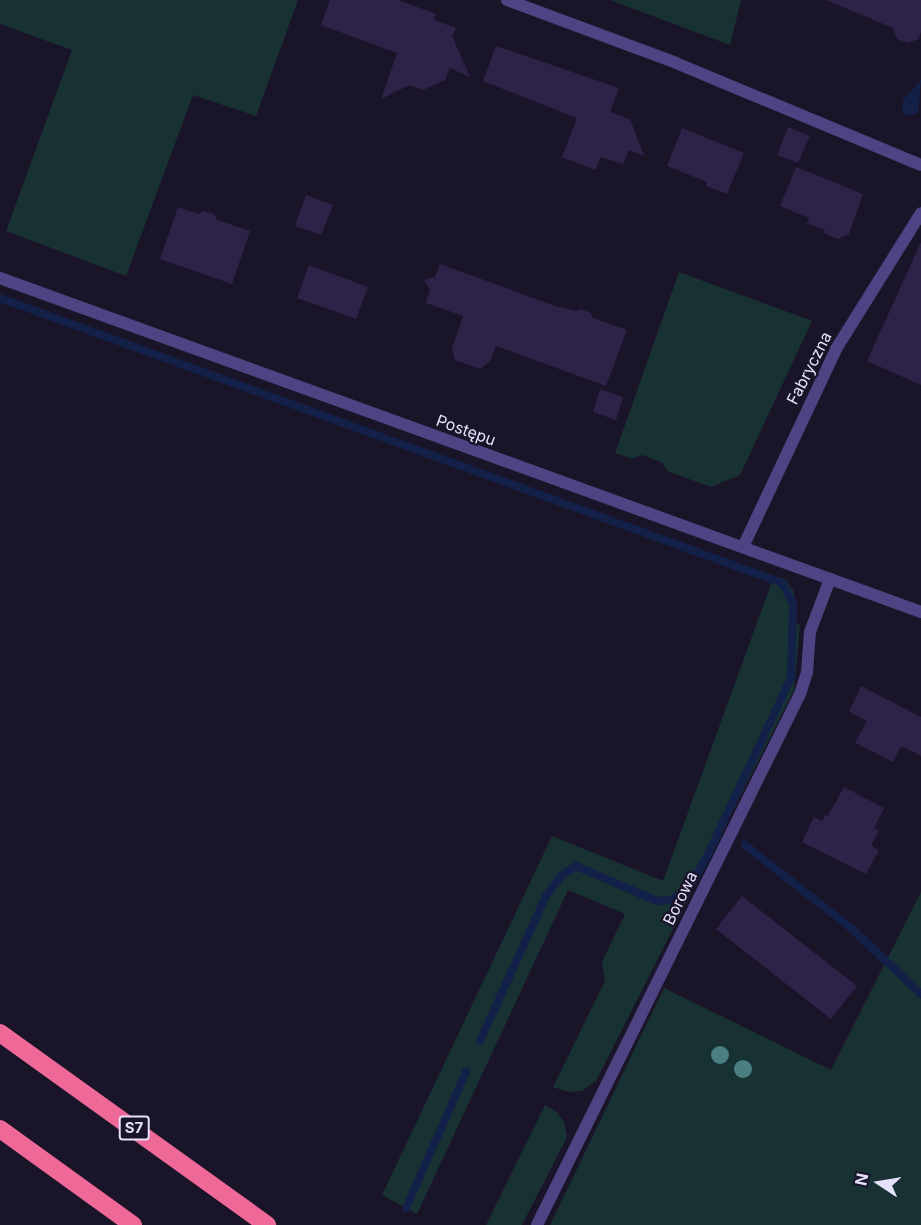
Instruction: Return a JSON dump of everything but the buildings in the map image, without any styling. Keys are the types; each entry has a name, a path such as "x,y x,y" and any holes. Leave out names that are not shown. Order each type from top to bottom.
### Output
{"highway":[{"name":"S7","path":"0,1033 267,1225"},
{"path":"0,1129 133,1225"}],"street":[{"path":"507,0 676,63 921,165"},
{"name":"Fabryczna","path":"743,547 836,349 921,213"},
{"name":"Postępu","path":"0,278 921,612"},
{"name":"Borowa","path":"537,1225 800,694 807,672 810,632 830,579"}],"green space":[{"path":"0,0 298,0 256,116 193,95 126,276 6,231 72,50 0,24"},
{"path":"610,0 741,0 730,45"},
{"path":"679,272 812,321 740,475 711,487 667,471 663,463 642,455 632,459 615,453"},
{"path":"774,576 785,579 794,592 796,624 800,625 794,690 596,1081 582,1091 569,1092 553,1087 605,981 602,962 625,914 568,890 417,1214 382,1195 552,836 663,881"},
{"path":"921,892 921,1225 550,1225 664,988 831,1070"},
{"path":"545,1105 557,1112 564,1122 567,1137 522,1225 486,1225"}],"water":[{"path":"921,80 918,113 906,116 902,113 903,100"}],"waterway":[{"path":"0,298 782,583 793,604 791,678 708,854 688,891 670,900 657,901 576,866 561,876 546,896 480,1041"},
{"path":"745,845 852,929 921,994"},
{"path":"406,1208 466,1072"}]}
